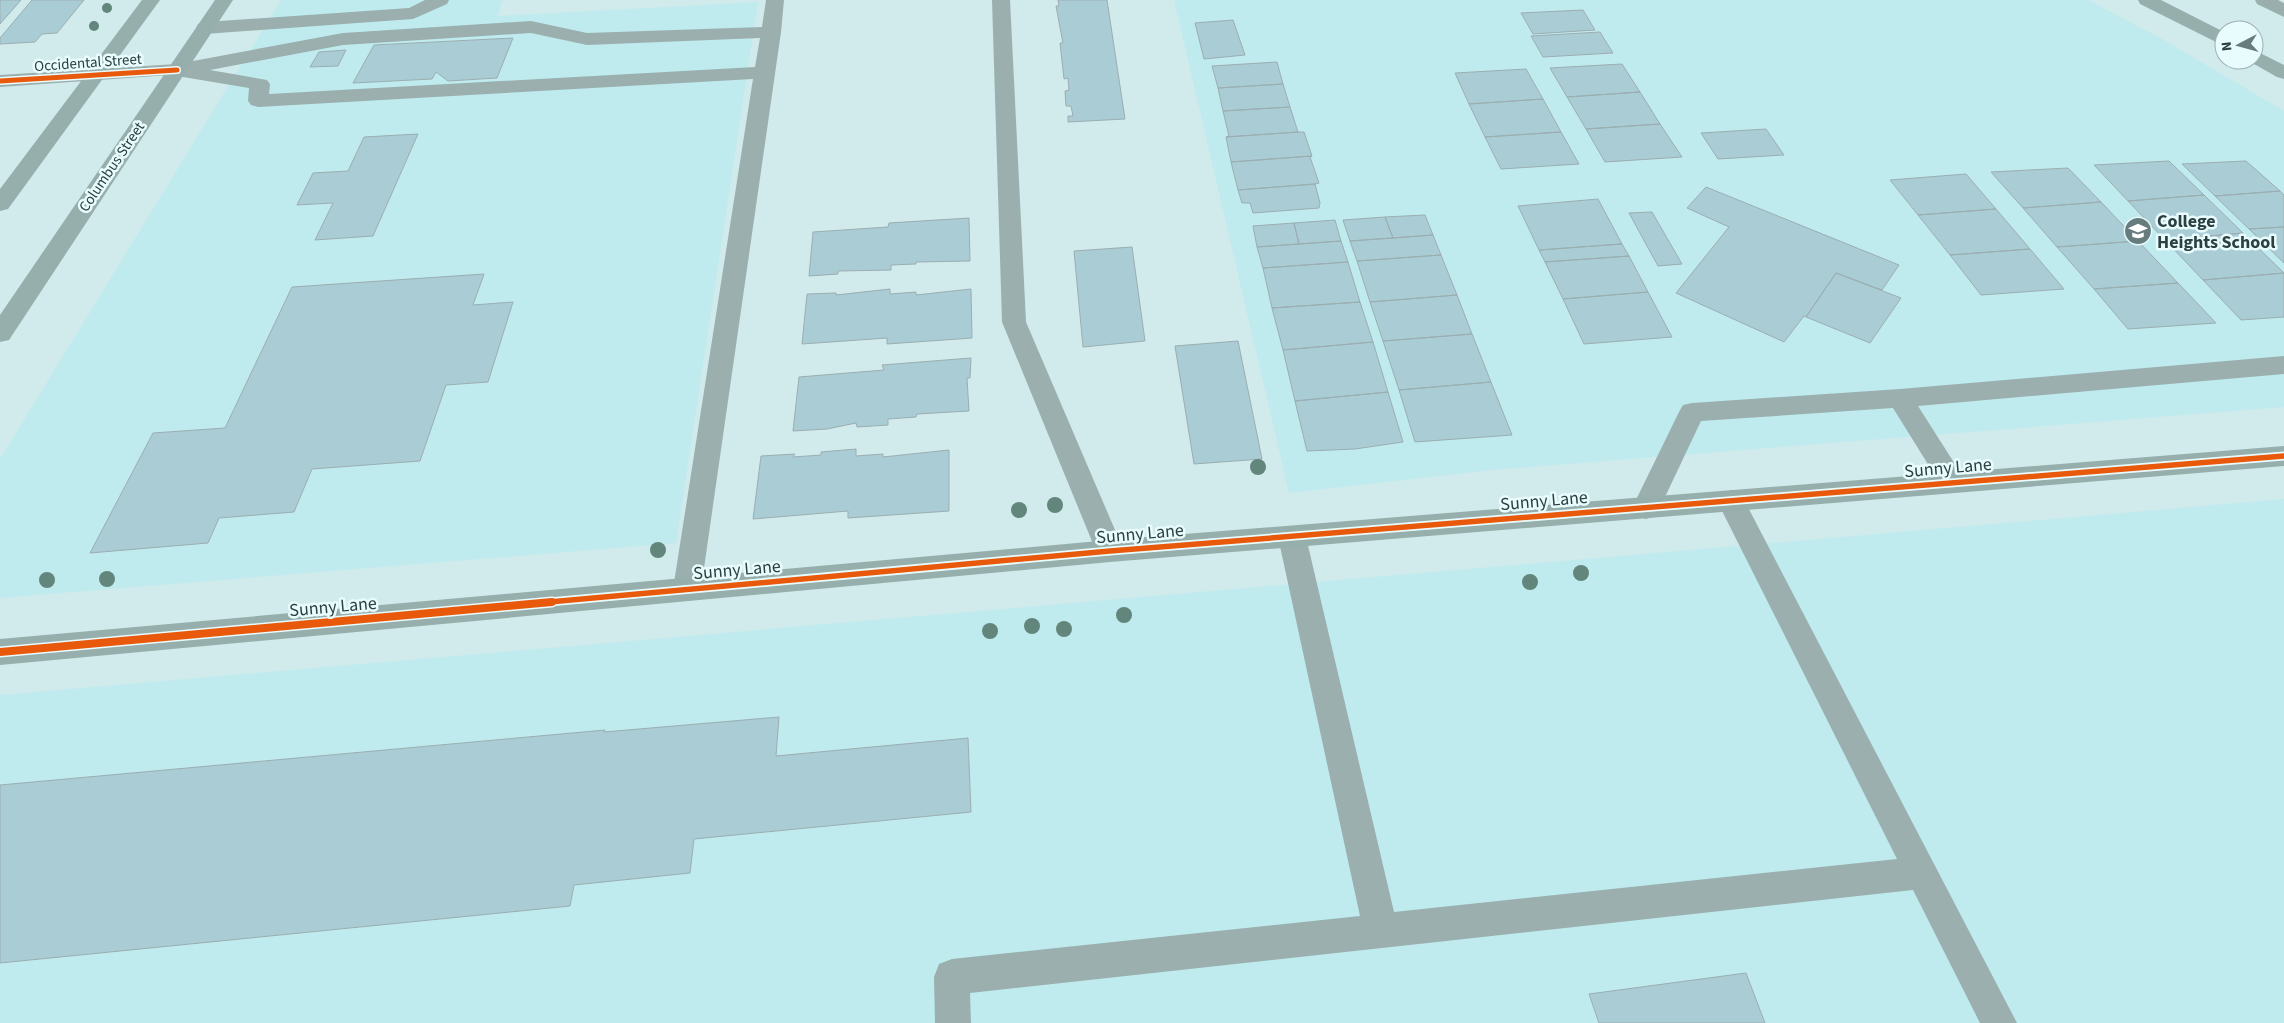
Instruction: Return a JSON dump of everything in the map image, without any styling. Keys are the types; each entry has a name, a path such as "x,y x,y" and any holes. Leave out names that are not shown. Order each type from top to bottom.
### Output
{"highway":[{"path":"2264,0 2284,11"}],"street":[{"path":"0,204 151,0"},
{"name":"Columbus Street","path":"0,334 224,0"},
{"path":"205,28 413,13 440,0"},
{"path":"687,589 775,0"},
{"path":"1001,0 1014,322 1110,551"},
{"path":"2147,0 2214,35"},
{"path":"177,70 343,40 531,27 587,39 771,32"},
{"path":"278,52 260,84 258,101 765,72"},
{"path":"2264,62 2284,74"},
{"path":"177,70 260,84"},
{"name":"Occidental Street","path":"0,81 177,70"},
{"path":"1646,508 1692,412 1900,398 2284,365"},
{"path":"1900,398 1954,483"},
{"name":"Sunny Lane","path":"0,652 1110,551 2284,456"},
{"path":"1731,501 1999,1023"},
{"path":"1292,537 1382,932"},
{"path":"953,1023 952,978 1922,873"}],"shaded area":[{"path":"281,0 503,0 497,16 758,2 676,543 0,598 0,459"},
{"path":"1174,0 2088,0 2162,39 2284,111 2284,407 1492,470 1289,493"},
{"path":"2284,499 2284,1023 0,1023 0,695"}],"building":[{"path":"0,0 21,0 0,24"},
{"path":"32,0 84,0 57,33 42,34 35,42 0,44 0,38"},
{"path":"1058,0 1107,0 1125,119 1068,122 1068,116 1073,116 1071,106 1066,106 1065,91 1069,90 1068,78 1064,79 1060,43 1063,43 1056,6 1059,6"},
{"path":"1583,10 1595,30 1533,34 1521,13"},
{"path":"1233,20 1245,55 1204,59 1195,23"},
{"path":"1600,32 1613,53 1543,57 1531,36"},
{"path":"513,38 497,78 448,81 436,72 432,79 353,83 374,45"},
{"path":"346,50 338,66 310,67 319,52"},
{"path":"1277,62 1283,84 1218,88 1212,66"},
{"path":"1622,64 1640,92 1567,97 1550,68"},
{"path":"1526,69 1543,99 1469,104 1455,73"},
{"path":"1283,84 1290,107 1223,111 1218,88"},
{"path":"1640,92 1660,124 1586,129 1567,97"},
{"path":"1543,99 1561,132 1485,137 1469,104"},
{"path":"1290,107 1298,132 1226,137 1229,136 1223,111"},
{"path":"1660,124 1682,157 1605,162 1586,129"},
{"path":"1766,129 1784,155 1718,159 1701,133"},
{"path":"1304,132 1312,156 1231,162 1226,137"},
{"path":"1561,132 1579,164 1501,169 1485,137"},
{"path":"418,134 373,236 315,240 333,203 297,205 313,173 348,171 364,137"},
{"path":"1312,156 1310,157 1319,183 1238,190 1231,162"},
{"path":"2169,161 2204,195 2128,201 2094,165"},
{"path":"2246,161 2280,191 2215,196 2182,164"},
{"path":"2068,168 2101,202 2023,208 1991,172"},
{"path":"1966,174 1996,209 1918,215 1890,180"},
{"path":"1315,184 1320,203 1319,208 1253,213 1250,203 1242,203 1238,190"},
{"path":"1706,187 1899,265 1882,290 1836,273 1806,317 1804,316 1784,342 1676,293 1729,227 1687,208"},
{"path":"2280,191 2284,195 2284,227 2249,229 2215,196"},
{"path":"2204,195 2243,233 2165,240 2128,201"},
{"path":"1598,199 1622,244 1539,250 1518,206"},
{"path":"2101,202 2138,241 2057,247 2023,208"},
{"path":"1996,209 2030,249 1950,255 1918,215"},
{"path":"1652,212 1682,264 1658,266 1629,213"},
{"path":"1425,215 1433,235 1393,238 1385,217"},
{"path":"1385,217 1393,238 1350,241 1343,220"},
{"path":"969,218 970,261 916,262 916,264 891,265 891,270 838,271 838,274 809,276 813,232 888,227 889,223"},
{"path":"1335,220 1341,241 1299,244 1294,223"},
{"path":"1294,223 1299,244 1257,247 1253,226"},
{"path":"2284,227 2284,263 2249,229"},
{"path":"2243,233 2284,273 2203,280 2165,240"},
{"path":"1433,235 1441,255 1357,261 1350,241"},
{"path":"1341,241 1348,262 1263,268 1257,247"},
{"path":"2138,241 2178,283 2094,289 2057,247"},
{"path":"1622,244 1629,256 1545,262 1539,250"},
{"path":"1132,247 1145,341 1083,347 1074,251"},
{"path":"2030,249 2064,289 1981,295 1950,255"},
{"path":"1441,255 1457,295 1370,302 1357,261"},
{"path":"1629,256 1648,292 1563,299 1545,262"},
{"path":"1348,262 1360,302 1272,308 1263,268"},
{"path":"1836,273 1901,298 1870,343 1806,317"},
{"path":"2284,273 2284,317 2241,320 2203,280"},
{"path":"484,274 473,305 513,302 488,382 446,385 420,461 312,469 294,512 219,518 208,543 90,553 153,433 225,428 292,287"},
{"path":"2178,283 2216,323 2128,329 2094,289"},
{"path":"890,289 890,294 916,292 916,295 971,289 972,338 887,344 887,338 802,344 807,294 836,293 836,295"},
{"path":"1648,292 1672,337 1584,344 1563,299"},
{"path":"1457,295 1472,334 1383,341 1370,302"},
{"path":"1360,302 1373,342 1283,350 1272,308"},
{"path":"1472,334 1491,382 1399,390 1383,341"},
{"path":"1238,341 1262,459 1194,464 1175,346"},
{"path":"1373,342 1388,392 1295,401 1283,350"},
{"path":"971,358 970,378 967,378 969,411 917,414 916,417 888,419 888,425 857,427 856,423 827,429 793,431 799,377 884,370 882,365"},
{"path":"1491,382 1512,435 1415,442 1399,390"},
{"path":"1388,392 1403,442 1355,449 1307,451 1295,401"},
{"path":"856,449 856,456 883,454 883,457 949,450 949,511 848,518 848,511 753,519 761,456 795,454 793,457 821,455 821,452"},
{"path":"779,717 776,756 968,738 971,812 694,839 690,873 574,885 570,906 0,963 0,785 605,730 604,732"},
{"path":"1746,973 1765,1023 1599,1023 1589,994"}],"cycle path":[{"path":"0,81 177,70"},
{"path":"0,652 1110,551 2284,456"}],"place":[{"name":"College Heights School","path":"2138,231"}]}
